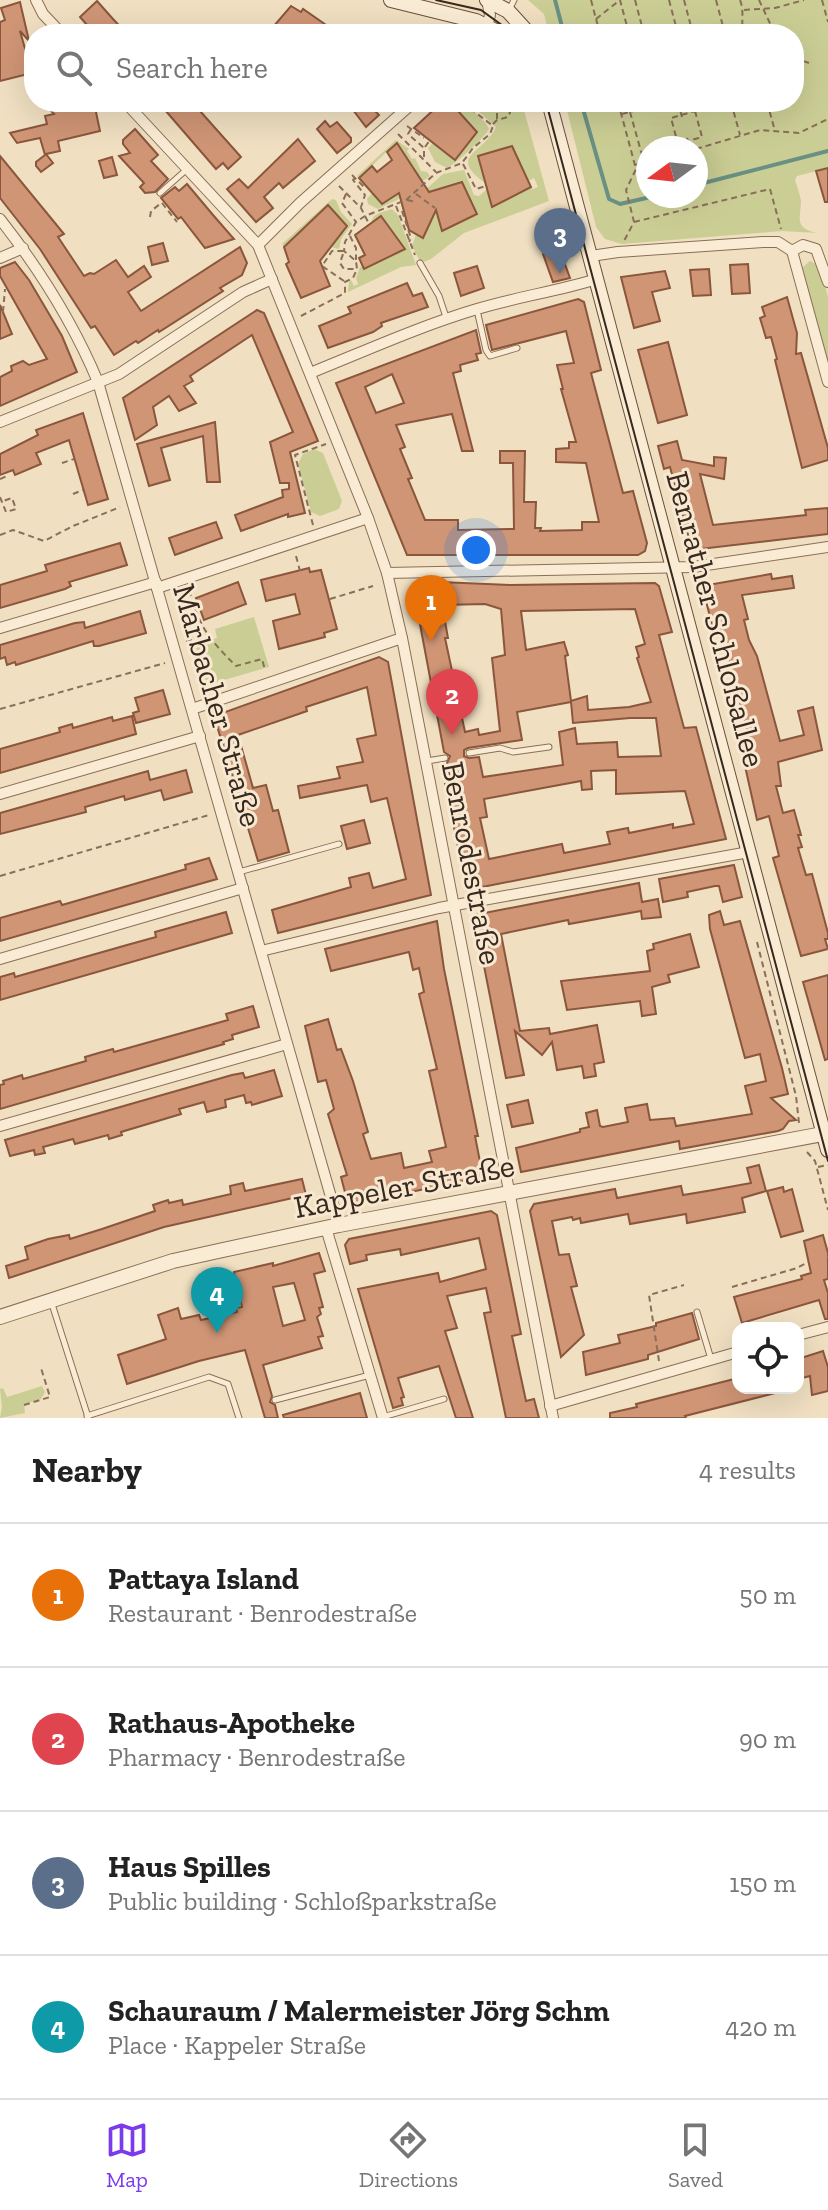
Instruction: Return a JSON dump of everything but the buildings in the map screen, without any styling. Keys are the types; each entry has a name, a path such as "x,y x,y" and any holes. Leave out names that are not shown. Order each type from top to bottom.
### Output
{"main road":[{"path":"391,0 446,12 473,24"},
{"path":"487,0 511,6 523,24"},
{"name":"Benrather Schloßallee","path":"552,112 828,1150"},
{"name":"Kappeler Straße","path":"0,1317 173,1261 333,1226 826,1134"}],"street":[{"path":"36,0 52,24"},
{"path":"487,0 491,24"},
{"name":"Benrodestraße","path":"134,112 258,245 368,518 387,573 553,1418"},
{"path":"258,245 300,203 403,112"},
{"name":"Marbacher Straße","path":"0,219 66,313 98,382 287,1044 382,1418"},
{"path":"591,256 778,242 792,251 828,382"},
{"path":"792,251 803,245 816,249 828,282"},
{"path":"0,258 23,248"},
{"path":"0,422 119,374 243,292 272,279"},
{"path":"310,373 447,318 597,279"},
{"path":"0,628 186,579 368,518"},
{"path":"387,573 674,568 828,547"},
{"path":"192,709 402,638"},
{"path":"0,794 200,736"},
{"path":"261,951 454,905 749,852"},
{"path":"0,959 243,888"},
{"path":"0,1126 287,1044"},
{"path":"804,1333 828,1327"},
{"path":"550,1406 732,1354"}],"lane":[{"path":"160,193 187,169"},
{"path":"420,263 439,296 447,318"},
{"path":"477,309 490,356 517,348"},
{"path":"469,753 500,748 513,752 549,747"},
{"path":"426,762 445,758"},
{"path":"238,872 339,844"},
{"path":"51,1300 88,1417 209,1377 228,1384 239,1418"},
{"path":"697,1312 711,1360"},
{"path":"275,1400 370,1375"},
{"path":"382,1418 444,1399"}],"path":[{"path":"591,0 597,24"},
{"path":"596,19 620,0 626,24"},
{"path":"635,0 641,24"},
{"path":"669,0 675,24"},
{"path":"684,0 691,24"},
{"path":"716,0 722,24"},
{"path":"740,0 744,10 742,24"},
{"path":"759,0 770,24"},
{"path":"744,10 787,6 804,0"},
{"path":"822,0 828,22"},
{"path":"804,61 809,63"},
{"path":"477,112 493,126"},
{"path":"344,269 340,263 345,242 356,222 406,200 436,173 462,163 473,148 490,134 497,120 497,112"},
{"path":"497,120 508,117 510,112"},
{"path":"618,252 634,222 626,190 636,169 621,114 630,112 638,136"},
{"path":"681,112 682,116"},
{"path":"676,136 671,118 692,112"},
{"path":"695,112 702,136"},
{"path":"734,112 740,136"},
{"path":"770,112 775,131"},
{"path":"708,145 760,130 799,133 828,119"},
{"path":"406,125 424,138"},
{"path":"411,129 408,134 424,148"},
{"path":"397,133 436,173"},
{"path":"424,161 424,148 430,140"},
{"path":"462,163 476,189 486,186"},
{"path":"364,187 354,177 353,180 365,195"},
{"path":"339,186 361,208 369,224"},
{"path":"634,222 770,189 782,231"},
{"path":"361,208 369,190"},
{"path":"346,193 342,203 356,222"},
{"path":"415,193 435,208"},
{"path":"406,200 416,202"},
{"path":"150,217 151,211 161,203 177,222"},
{"path":"395,205 408,243 420,263"},
{"path":"402,211 411,238 408,243"},
{"path":"345,282 353,278 357,269 356,248 349,234"},
{"path":"345,282 322,266 332,251 344,251 356,261"},
{"path":"344,269 357,269"},
{"path":"339,278 344,269"},
{"path":"288,321 345,293 345,282"},
{"path":"3,312 5,289"},
{"path":"316,534 295,455 337,440"},
{"path":"62,463 74,459"},
{"path":"0,479 7,476"},
{"path":"73,494 83,490"},
{"path":"0,535 13,530 44,541 73,526 133,503"},
{"path":"292,542 300,571"},
{"path":"186,579 199,623 207,635 236,666 262,659 268,683"},
{"path":"330,599 373,586"},
{"path":"193,605 199,608"},
{"path":"174,645 207,635"},
{"path":"0,709 178,660"},
{"path":"0,876 221,811"},
{"path":"799,1112 799,1122"},
{"path":"807,1152 815,1161 828,1210"},
{"path":"817,1167 828,1165"},
{"path":"732,1287 808,1262"},
{"path":"663,1374 649,1295 684,1285"},
{"path":"24,1405 50,1397 41,1368"}],"green space":[{"path":"528,0 828,0 828,168 797,176 795,180 801,201 801,225 817,233 782,231 622,244 605,239 596,227 567,112 804,112 804,24 546,24 544,14"},
{"path":"459,112 473,112 489,129 470,150 447,168 435,162 428,148 433,143 455,160 477,132"},
{"path":"479,112 524,112 549,201 464,233 431,259 421,263 412,246 416,234 424,235 434,212 442,231 477,214 434,204 424,191 443,174 464,170 474,195 479,196 487,189 492,207 531,187 538,187 534,178 528,181 512,146 478,156 485,183 474,174 468,160 496,127"},
{"path":"396,140 409,149 407,151 412,159 415,158 421,171 430,176 397,200 378,209 368,204 367,199 372,193 382,204 420,180 396,143 359,178 357,176"},
{"path":"332,199 336,200 341,212 352,224 341,239 339,249 331,247 347,226 328,206 284,247 282,244"},
{"path":"392,209 398,215 416,265 401,267 348,292 349,282 351,280 354,286 358,284 356,278 360,267 369,263 381,217 372,223 372,220 379,213"},
{"path":"810,261 820,266 828,297 828,368 802,272"},
{"path":"314,449 323,453 342,501 339,509 320,516 311,512 298,464 303,454"},
{"path":"254,617 269,667 207,685 195,644 217,638 215,629"},
{"path":"42,1386 45,1392 41,1399 24,1404 25,1413 0,1418 0,1389 3,1388 7,1397"}],"waterway":[{"path":"555,0 561,24"},
{"path":"584,112 609,199 620,204 636,200"},
{"path":"708,182 828,151"}],"tram line":[{"path":"436,0 481,10 500,24"},
{"path":"549,112 828,1161"}],"place":[{"name":"Haus Spilles","path":"560,274"},
{"name":"Pattaya Island","path":"431,641"},
{"name":"Rathaus-Apotheke","path":"452,735"},
{"name":"Schauraum / Malermeister Jörg Schm","path":"217,1333"}]}
